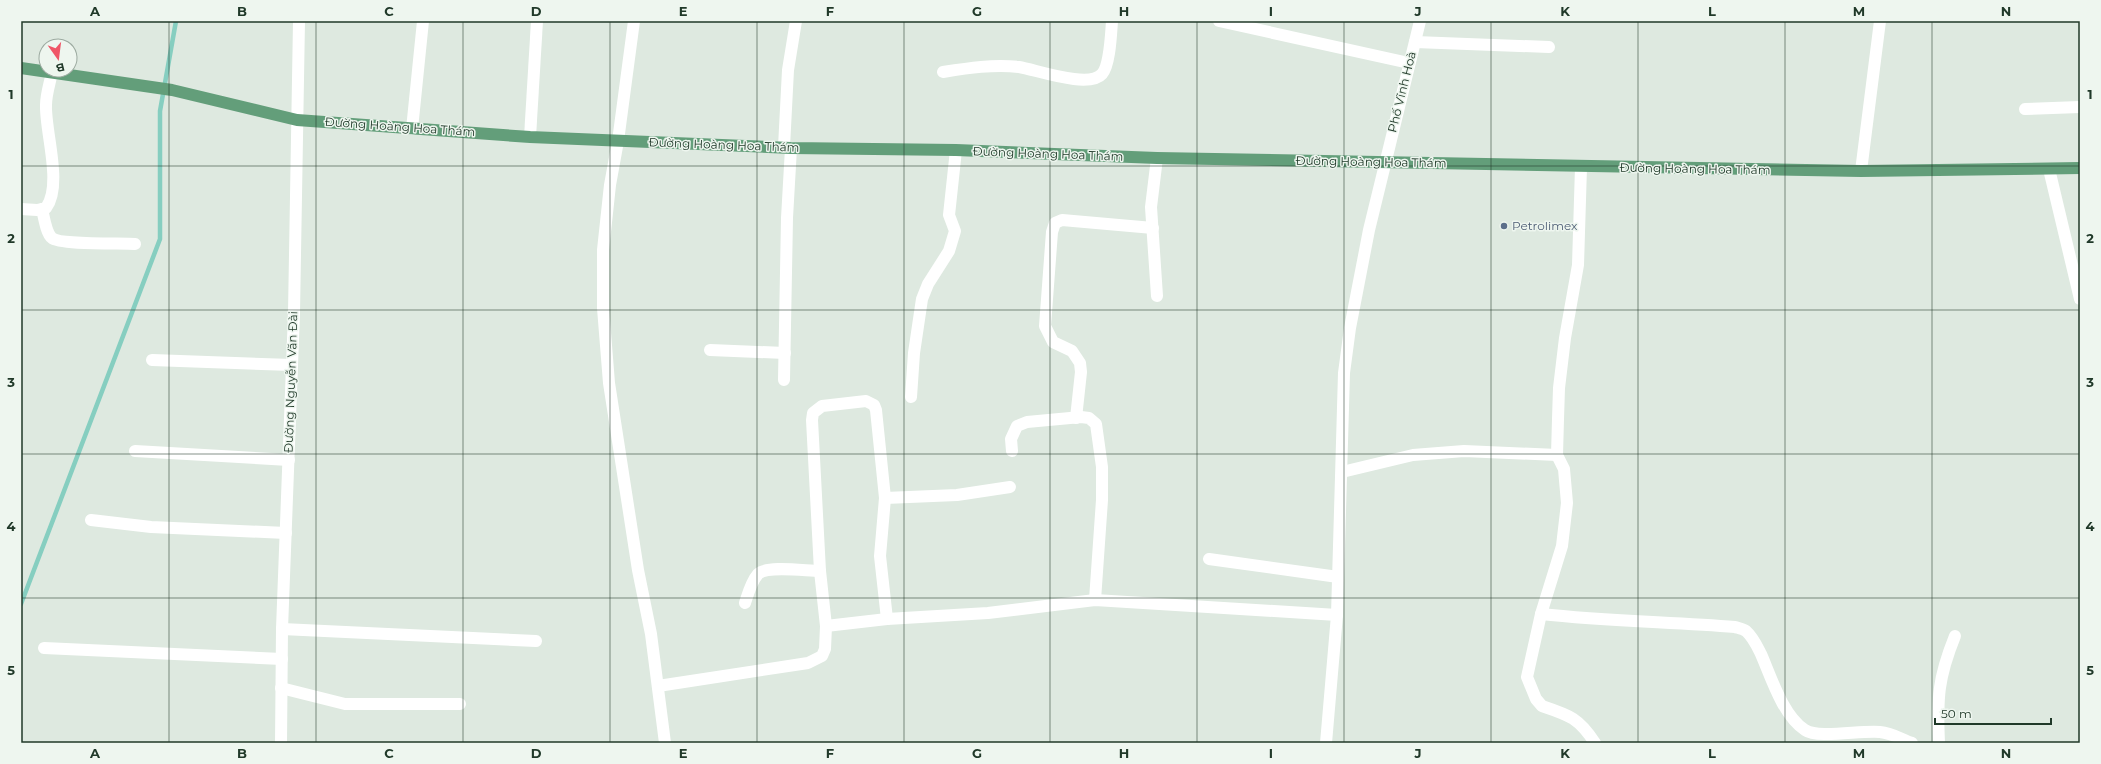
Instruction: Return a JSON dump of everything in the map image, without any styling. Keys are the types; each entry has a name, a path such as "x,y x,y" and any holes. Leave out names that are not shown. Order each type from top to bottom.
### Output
{"main road":[{"name":"Đường Hoàng Hoa Thám","path":"21,68 38,70"},
{"name":"Đường Hoàng Hoa Thám","path":"78,76 172,90 297,120 530,137 787,148 956,150 1157,158 1581,167 1861,171 2080,168"}],"street":[{"name":"Đường Nguyễn Văn Đài","path":"281,743 282,629 292,365 299,21"},
{"path":"412,129 423,21"},
{"path":"530,137 537,21"},
{"path":"634,21 618,141 610,185 603,250 603,308 609,382 658,686 665,743"},
{"path":"784,380 788,70 796,21"},
{"path":"943,72 982,66 1019,67 1080,80 1101,76 1106,68 1112,21"},
{"path":"1219,21 1410,63"},
{"name":"Phố Vĩnh Hoà","path":"1326,743 1338,577 1344,373 1359,275 1420,21"},
{"path":"1861,171 1880,21"},
{"path":"1415,42 1549,47"},
{"path":"21,209 46,208 52,196 52,157 46,106 51,78"},
{"path":"2025,109 2080,107"},
{"path":"911,397 915,345 922,299 928,284 949,251 955,231 949,215 956,150"},
{"path":"1157,158 1151,207 1157,296"},
{"path":"1581,167 1578,265 1559,388 1557,455 1564,469 1567,503 1565,526 1562,546 1541,614 1527,677 1531,688 1542,706 1569,714 1579,722 1595,743"},
{"path":"2049,169 2080,299"},
{"path":"42,209 50,236 53,240 69,242 135,244"},
{"path":"1076,418 1081,372 1080,363 1072,351 1053,342 1044,326 1051,247 1055,223 1062,220 1153,228"},
{"path":"710,350 785,353"},
{"path":"152,360 292,365"},
{"path":"658,686 812,661 822,656 825,649 826,626 820,571 812,420 813,413 817,408 822,406 866,401 874,405 885,498 880,556 887,619"},
{"path":"1012,451 1012,439 1017,426 1027,422 1089,418 1096,424 1102,467 1102,500 1094,600"},
{"path":"135,451 289,460"},
{"path":"1342,472 1413,454 1464,451 1557,455"},
{"path":"885,498 951,495 1010,487"},
{"path":"91,520 151,527 286,533"},
{"path":"1208,559 1338,577"},
{"path":"745,603 751,586 758,574 767,569 820,571"},
{"path":"826,626 887,619 988,613 1094,600 1336,615"},
{"path":"1541,614 1586,619 1660,621 1735,626 1746,630 1754,640 1786,709 1795,722 1806,731 1828,735 1866,731 1882,732 1893,734 1912,743"},
{"path":"282,629 536,641"},
{"path":"1939,743 1937,712 1939,681 1955,636"},
{"path":"44,648 282,659"},
{"path":"282,688 345,704 460,704"}],"waterway":[{"path":"21,604 160,239 160,111 176,21"}],"place":[{"name":"Petrolimex","path":"1504,226"}]}
